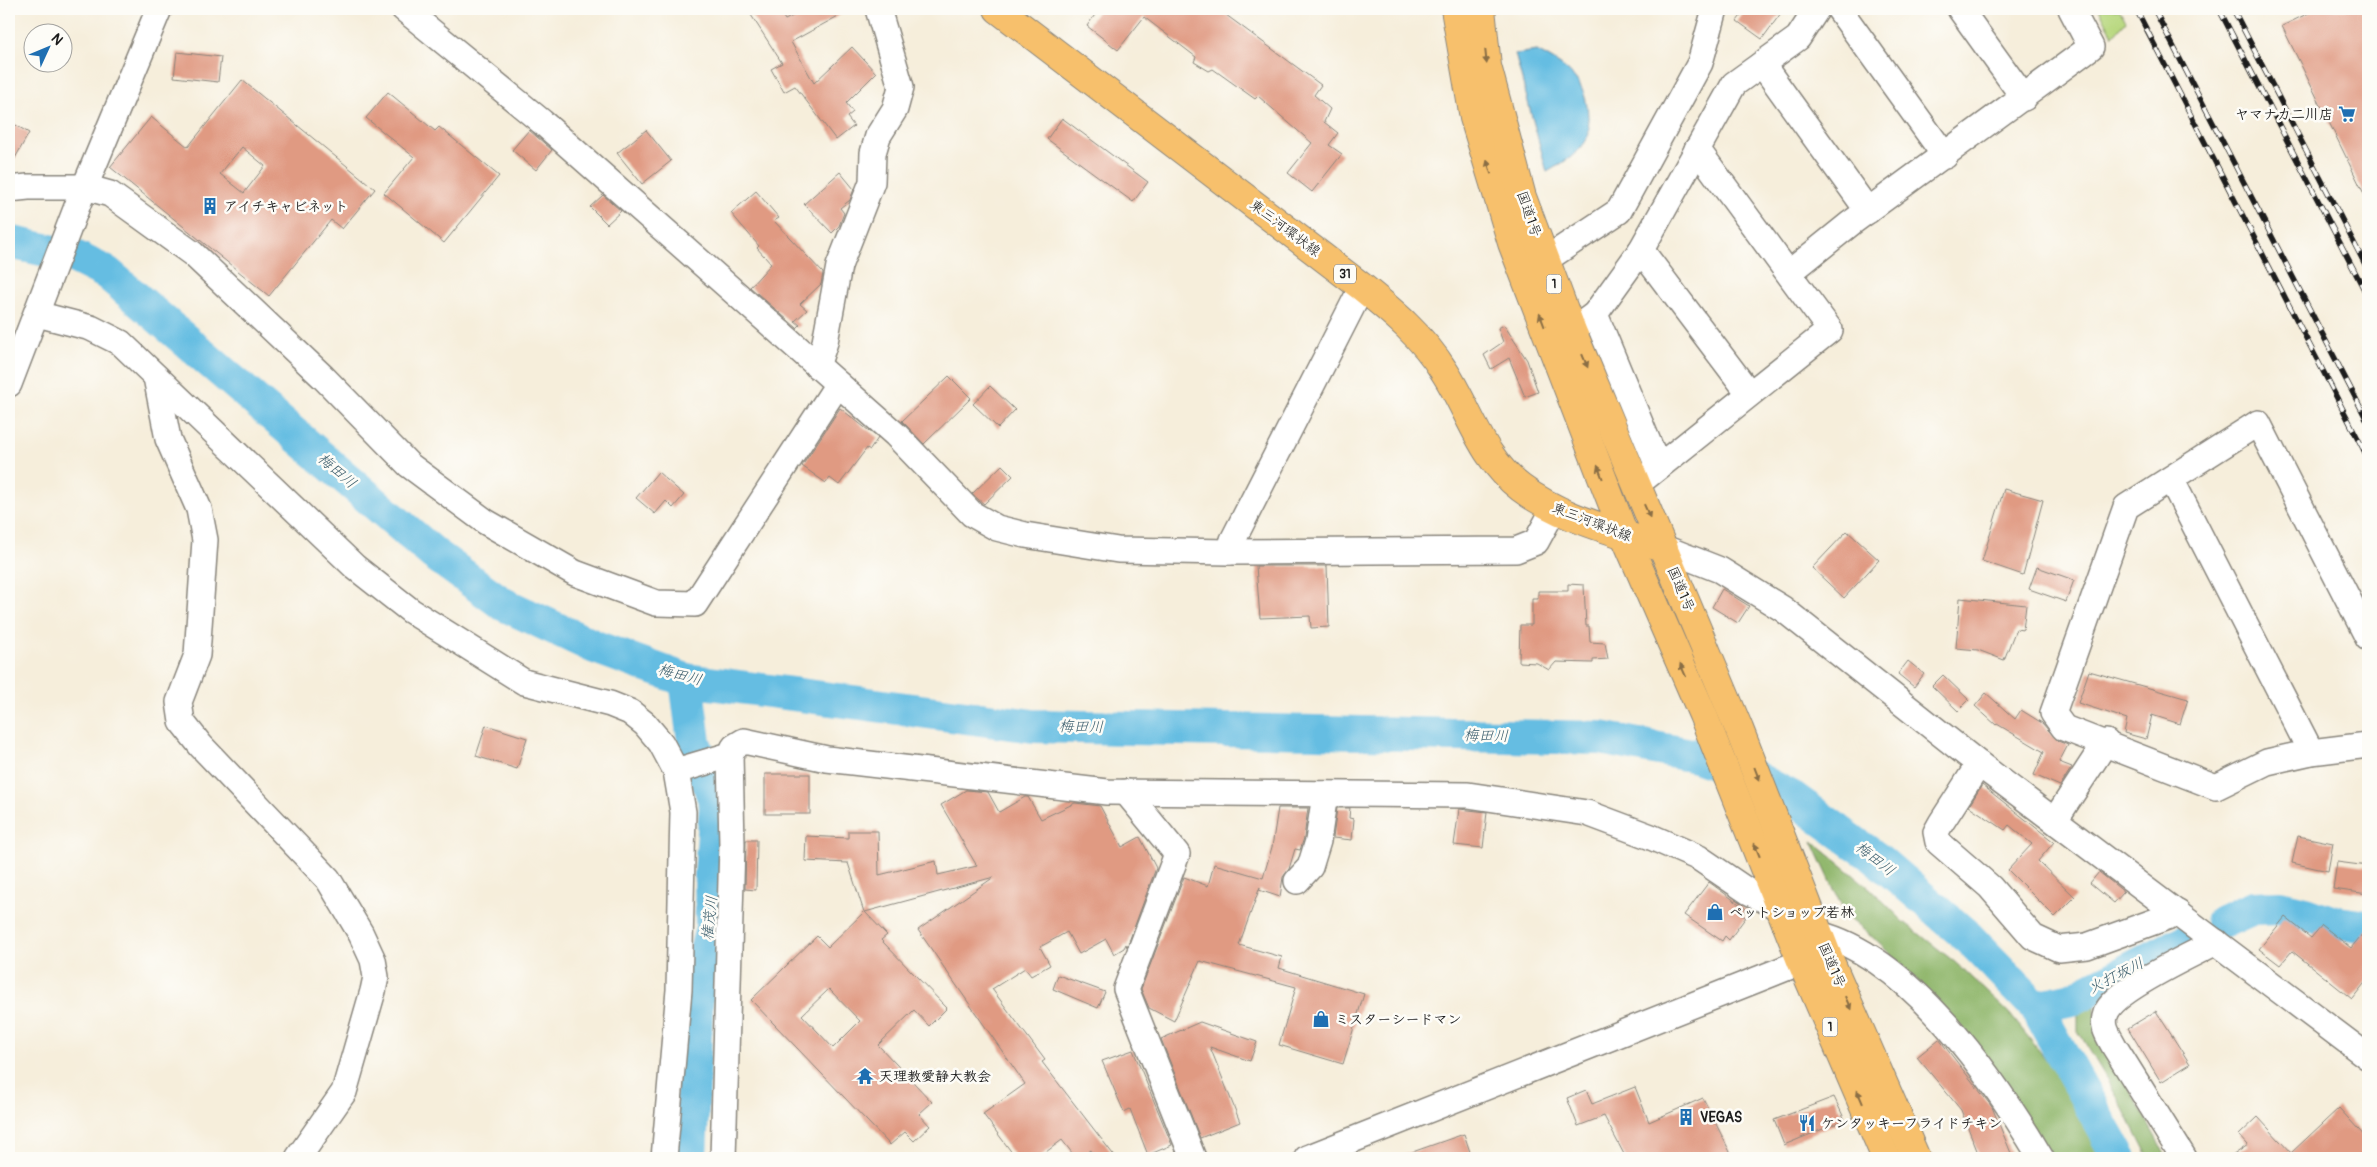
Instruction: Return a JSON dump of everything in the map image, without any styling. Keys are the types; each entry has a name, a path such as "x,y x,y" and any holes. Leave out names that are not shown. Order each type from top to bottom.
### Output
{"main road":[{"name":"東三河環状線","path":"998,9 1403,320 1431,351 1453,385 1477,436 1496,464 1520,487 1554,508 1664,548"},
{"name":"国道1号","path":"1455,9 1474,118 1512,243 1624,534 1703,715 1802,963 1886,1158"},
{"name":"国道1号","path":"1482,9 1490,75 1522,197 1545,260 1572,331 1739,729 1818,932 1916,1158"}],"street":[{"path":"9,384 83,192 159,9"},
{"path":"404,9 542,122 896,434 972,514 997,528 1025,535 1118,550 1229,552 1516,550 1536,542 1554,508"},
{"path":"817,366 824,342 838,266 872,182 873,153 878,136 895,109 901,87 878,9"},
{"path":"1545,260 1619,211 1700,63 1715,9"},
{"path":"1572,331 1595,314 1641,250 1734,84 1798,38 1817,9"},
{"path":"1839,9 1945,156"},
{"path":"1960,9 2024,98"},
{"path":"1789,273 1868,212 2091,47 2071,9"},
{"path":"1762,64 1868,212"},
{"path":"1636,484 1830,330 1697,149"},
{"path":"9,189 28,187 110,194 193,254 323,377 409,465 486,522 574,573 656,604 695,604 838,384"},
{"path":"1641,250 1749,393"},
{"path":"1229,552 1233,540 1295,416 1362,287"},
{"path":"37,311 91,328 121,343 355,567 411,611 524,682 610,704 630,712 645,724 661,743 680,770 683,812 679,980 664,1158"},
{"path":"1595,314 1658,466"},
{"path":"156,377 168,438 199,510 205,540 197,655 179,702 182,722 201,746 328,879 361,934 373,960 376,977 373,991 344,1092 298,1158"},
{"path":"2368,638 2258,423 2126,507 2053,713 2064,728 2106,742 2216,787 2267,762 2311,752 2368,745"},
{"path":"2171,479 2311,752"},
{"path":"1664,548 1720,570 1783,609 1979,764 2368,1057"},
{"path":"680,770 727,756 734,747 744,740 828,759 1126,792 1468,795 1587,813 1651,837 1699,858 1748,892 1778,902"},
{"path":"2055,820 2106,742"},
{"path":"723,1158 732,845 727,756"},
{"path":"1979,764 1936,832 1938,842 1990,887 2033,937 2059,949 2087,946 2178,913"},
{"path":"1126,792 1177,854 1126,989 1193,1158"},
{"path":"1297,881 1310,867 1318,841 1325,794"},
{"path":"1307,1158 1802,963 1818,932 1851,945 1883,965 1932,1011 1991,1082 2040,1158"},
{"path":"2184,1158 2104,1027 2105,1014 2112,1001 2161,971 2216,942"}],"green space":[{"path":"2099,9 2119,9 2126,21 2113,36"},
{"path":"1812,841 1872,890 1903,921 1956,963 2009,1013 2065,1083 2108,1158 2052,1158 1915,978 1865,930 1846,915"},
{"path":"2096,999 2095,1011 2128,1087 2167,1158 2149,1158 2120,1101 2078,1031 2078,1005"}],"water":[{"path":"1537,51 1566,69 1573,76 1584,94 1587,105 1589,135 1585,143 1570,158 1547,172 1515,54"}],"building":[{"path":"761,9 778,9 785,20 806,9 851,9 791,42 814,83 852,47 876,73 846,103 853,112 847,117 854,126 836,140 795,86 784,92 771,69 782,63 751,15"},
{"path":"1099,9 1218,9 1321,85 1314,95 1330,109 1324,122 1338,133 1329,145 1342,154 1312,192 1288,173 1312,143 1258,96 1255,99 1213,69 1209,71 1194,62 1196,57 1144,17 1118,50 1087,26"},
{"path":"1746,9 1784,9 1762,39 1737,21"},
{"name":"ヤマナカ二川店","path":"2317,9 2368,9 2368,202 2282,26"},
{"path":"177,52 221,57 218,82 174,77"},
{"path":"242,80 375,189 342,229 331,220 269,296 110,167 151,117 188,147","holes":["242,147 265,166 244,193 220,174"]},
{"path":"388,92 435,131 439,127 499,176 444,243 384,193 414,157 366,118"},
{"path":"1062,118 1148,182 1133,202 1047,139"},
{"path":"9,121 29,133 9,169"},
{"path":"529,130 552,150 536,170 512,150"},
{"path":"646,130 671,161 642,184 617,153"},
{"path":"840,172 854,189 850,200 840,208 844,213 839,226 832,233 804,204"},
{"path":"756,191 779,218 774,221 823,273 821,284 800,304 807,310 795,321 800,325 797,328 750,287 771,264 757,248 759,246 731,213"},
{"path":"603,195 621,211 607,224 590,207"},
{"path":"1504,325 1527,360 1538,392 1525,397 1509,358 1491,369 1484,355 1503,342 1498,328"},
{"path":"949,376 971,398 924,444 902,421"},
{"path":"990,386 1015,410 998,428 973,404"},
{"path":"840,408 878,438 870,450 867,448 839,485 830,478 826,483 802,466"},
{"path":"1002,465 1013,476 984,504 972,494"},
{"path":"658,472 684,495 673,508 666,501 655,514 636,498"},
{"path":"2004,489 2043,500 2023,575 1982,561"},
{"path":"1847,531 1879,560 1844,598 1812,568"},
{"path":"1256,566 1327,566 1329,627 1311,628 1310,616 1260,618"},
{"path":"2037,567 2074,580 2066,602 2029,589"},
{"path":"1568,584 1584,585 1586,626 1589,626 1590,642 1605,643 1608,659 1593,660 1593,663 1556,662 1549,670 1537,663 1519,662 1520,625 1532,625 1532,599 1538,599 1538,591 1568,591"},
{"path":"1722,589 1749,606 1738,623 1712,607"},
{"path":"1960,598 2026,605 2023,630 2016,629 2004,660 1978,650 1956,648"},
{"path":"1908,661 1924,674 1914,687 1898,674"},
{"path":"2089,671 2188,699 2180,724 2152,715 2146,739 2124,733 2127,719 2078,703"},
{"path":"1943,675 1969,700 1958,711 1932,686"},
{"path":"1986,693 2015,719 2021,710 2042,723 2058,741 2068,745 2059,762 2072,767 2060,786 2034,775 2044,752 1996,725 1975,706"},
{"path":"486,725 527,738 517,769 476,756"},
{"path":"765,774 810,774 810,814 765,814"},
{"path":"1982,785 2054,842 2038,861 2075,897 2055,917 2008,870 2032,844 2009,825 2005,830 1969,806"},
{"path":"966,790 988,792 999,812 1028,797 1041,819 1075,803 1100,806 1122,847 1140,837 1156,868 1127,947 1126,944 1124,948 1114,954 1106,939 1079,954 1067,932 1040,947 1050,965 1031,976 1025,968 992,989 1045,1060 1042,1062 1116,1158 1096,1158 1091,1150 1080,1158 1076,1158 1062,1140 1038,1158 1016,1158 983,1114 1025,1084 918,930 994,877 865,912 887,935 881,940 947,1008 929,1026 914,1010 878,1045 932,1102 919,1114 930,1126 914,1141 905,1132 890,1145 751,1000 817,936 828,947 864,912 848,863 805,861 806,836 848,838 848,831 878,831 879,875 936,861 938,875 977,866 941,805","holes":["829,989 860,1021 833,1048 802,1015"]},
{"path":"1278,808 1308,808 1304,838 1300,850 1295,849 1289,869 1283,877 1280,897 1259,890 1260,887 1239,945 1282,957 1279,968 1364,994 1343,1064 1279,1045 1296,987 1200,961 1174,1021 1149,1008 1141,989 1184,877 1208,886 1214,864 1263,878 1272,847"},
{"path":"1337,808 1350,808 1349,818 1354,819 1352,840 1333,838"},
{"path":"1459,809 1487,812 1483,848 1454,845"},
{"path":"2298,836 2333,843 2328,871 2292,863"},
{"path":"746,840 757,840 756,890 745,889"},
{"path":"2337,862 2368,866 2368,894 2333,889"},
{"path":"2099,872 2124,892 2114,903 2090,883"},
{"name":"ペットショップ若林","path":"1709,882 1746,909 1742,915 1746,917 1729,940 1725,936 1722,941 1684,915"},
{"path":"2285,917 2311,938 2322,925 2351,948 2368,927 2368,979 2352,999 2292,951 2280,965 2259,949"},
{"path":"1058,975 1105,992 1098,1008 1053,989"},
{"path":"2156,1011 2190,1064 2161,1082 2128,1028"},
{"path":"1200,1022 1257,1042 1250,1061 1210,1047 1240,1122 1200,1138 1161,1039"},
{"path":"1939,1039 1992,1107 2013,1158 1980,1158 1961,1110 1917,1057"},
{"path":"1133,1050 1172,1145 1148,1155 1130,1109 1124,1112 1102,1061"},
{"name":"VEGAS","path":"1635,1087 1649,1122 1703,1098 1733,1158 1626,1158 1604,1116 1578,1126 1567,1098 1586,1090 1592,1104"},
{"name":"ケンタッキーフライドチキン","path":"1834,1097 1845,1120 1784,1145 1774,1120"},
{"path":"2339,1108 2368,1140 2368,1158 2229,1158 2248,1145 2239,1135 2258,1117 2291,1153"},
{"path":"1464,1134 1472,1158 1401,1158 1401,1156"}],"waterway":[{"name":"梅田川","path":"9,242 73,256 107,273 434,554 503,604 595,647 686,680 1033,726 1601,738 1696,756 1750,775 1793,798 1877,859 1969,938 2036,1007 2120,1158"},
{"name":"権茂川","path":"686,680 694,742 716,804 711,874 712,927 697,988 690,1158"},
{"name":"火打坂川","path":"2222,922 2253,908 2280,907 2306,913 2331,922 2368,927"},
{"name":"火打坂川","path":"2036,1007 2072,999 2193,937"}],"railway":[{"path":"2136,9 2368,458"},
{"path":"2154,9 2368,422"},
{"path":"2219,9 2368,297"},
{"path":"2233,9 2368,270"}],"place":[{"name":"ヤマナカ二川店","path":"2347,114"},
{"name":"アイチキャビネット","path":"210,206"},
{"name":"ペットショップ若林","path":"1715,912"},
{"name":"ミスターシードマン","path":"1321,1019"},
{"name":"天理教愛静大教会","path":"865,1076"},
{"name":"VEGAS","path":"1686,1117"},
{"name":"ケンタッキーフライドチキン","path":"1807,1123"}]}
